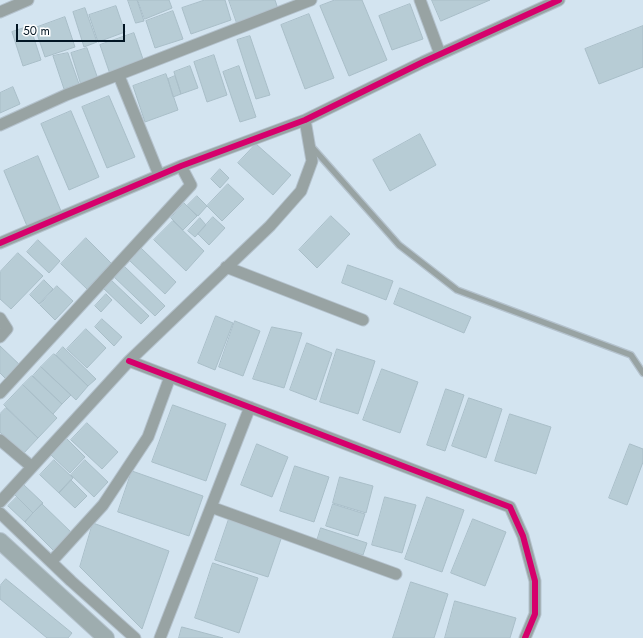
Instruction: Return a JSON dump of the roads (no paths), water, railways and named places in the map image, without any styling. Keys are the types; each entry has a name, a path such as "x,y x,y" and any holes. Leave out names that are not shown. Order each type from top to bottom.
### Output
{"main road":[{"path":"0,541 106,638"}],"street":[{"path":"0,12 28,0"},
{"path":"0,125 66,95 119,76 311,0"},
{"path":"420,0 440,54"},
{"path":"0,243 181,166 305,120 440,54 558,0"},
{"path":"119,76 159,175"},
{"path":"0,502 129,361 270,226 301,191 312,161 305,120"},
{"path":"0,393 191,186 181,166"},
{"path":"226,268 363,320"},
{"path":"0,318 7,329 0,337"},
{"path":"129,361 510,507 523,536 535,582 535,614 525,638"},
{"path":"51,562 103,505 148,437 170,377"},
{"path":"160,638 250,407"},
{"path":"0,440 32,467"},
{"path":"211,507 396,574"},
{"path":"0,513 51,562 135,638"}],"lane":[{"path":"309,144 399,245 457,290 631,356 643,373"}]}
